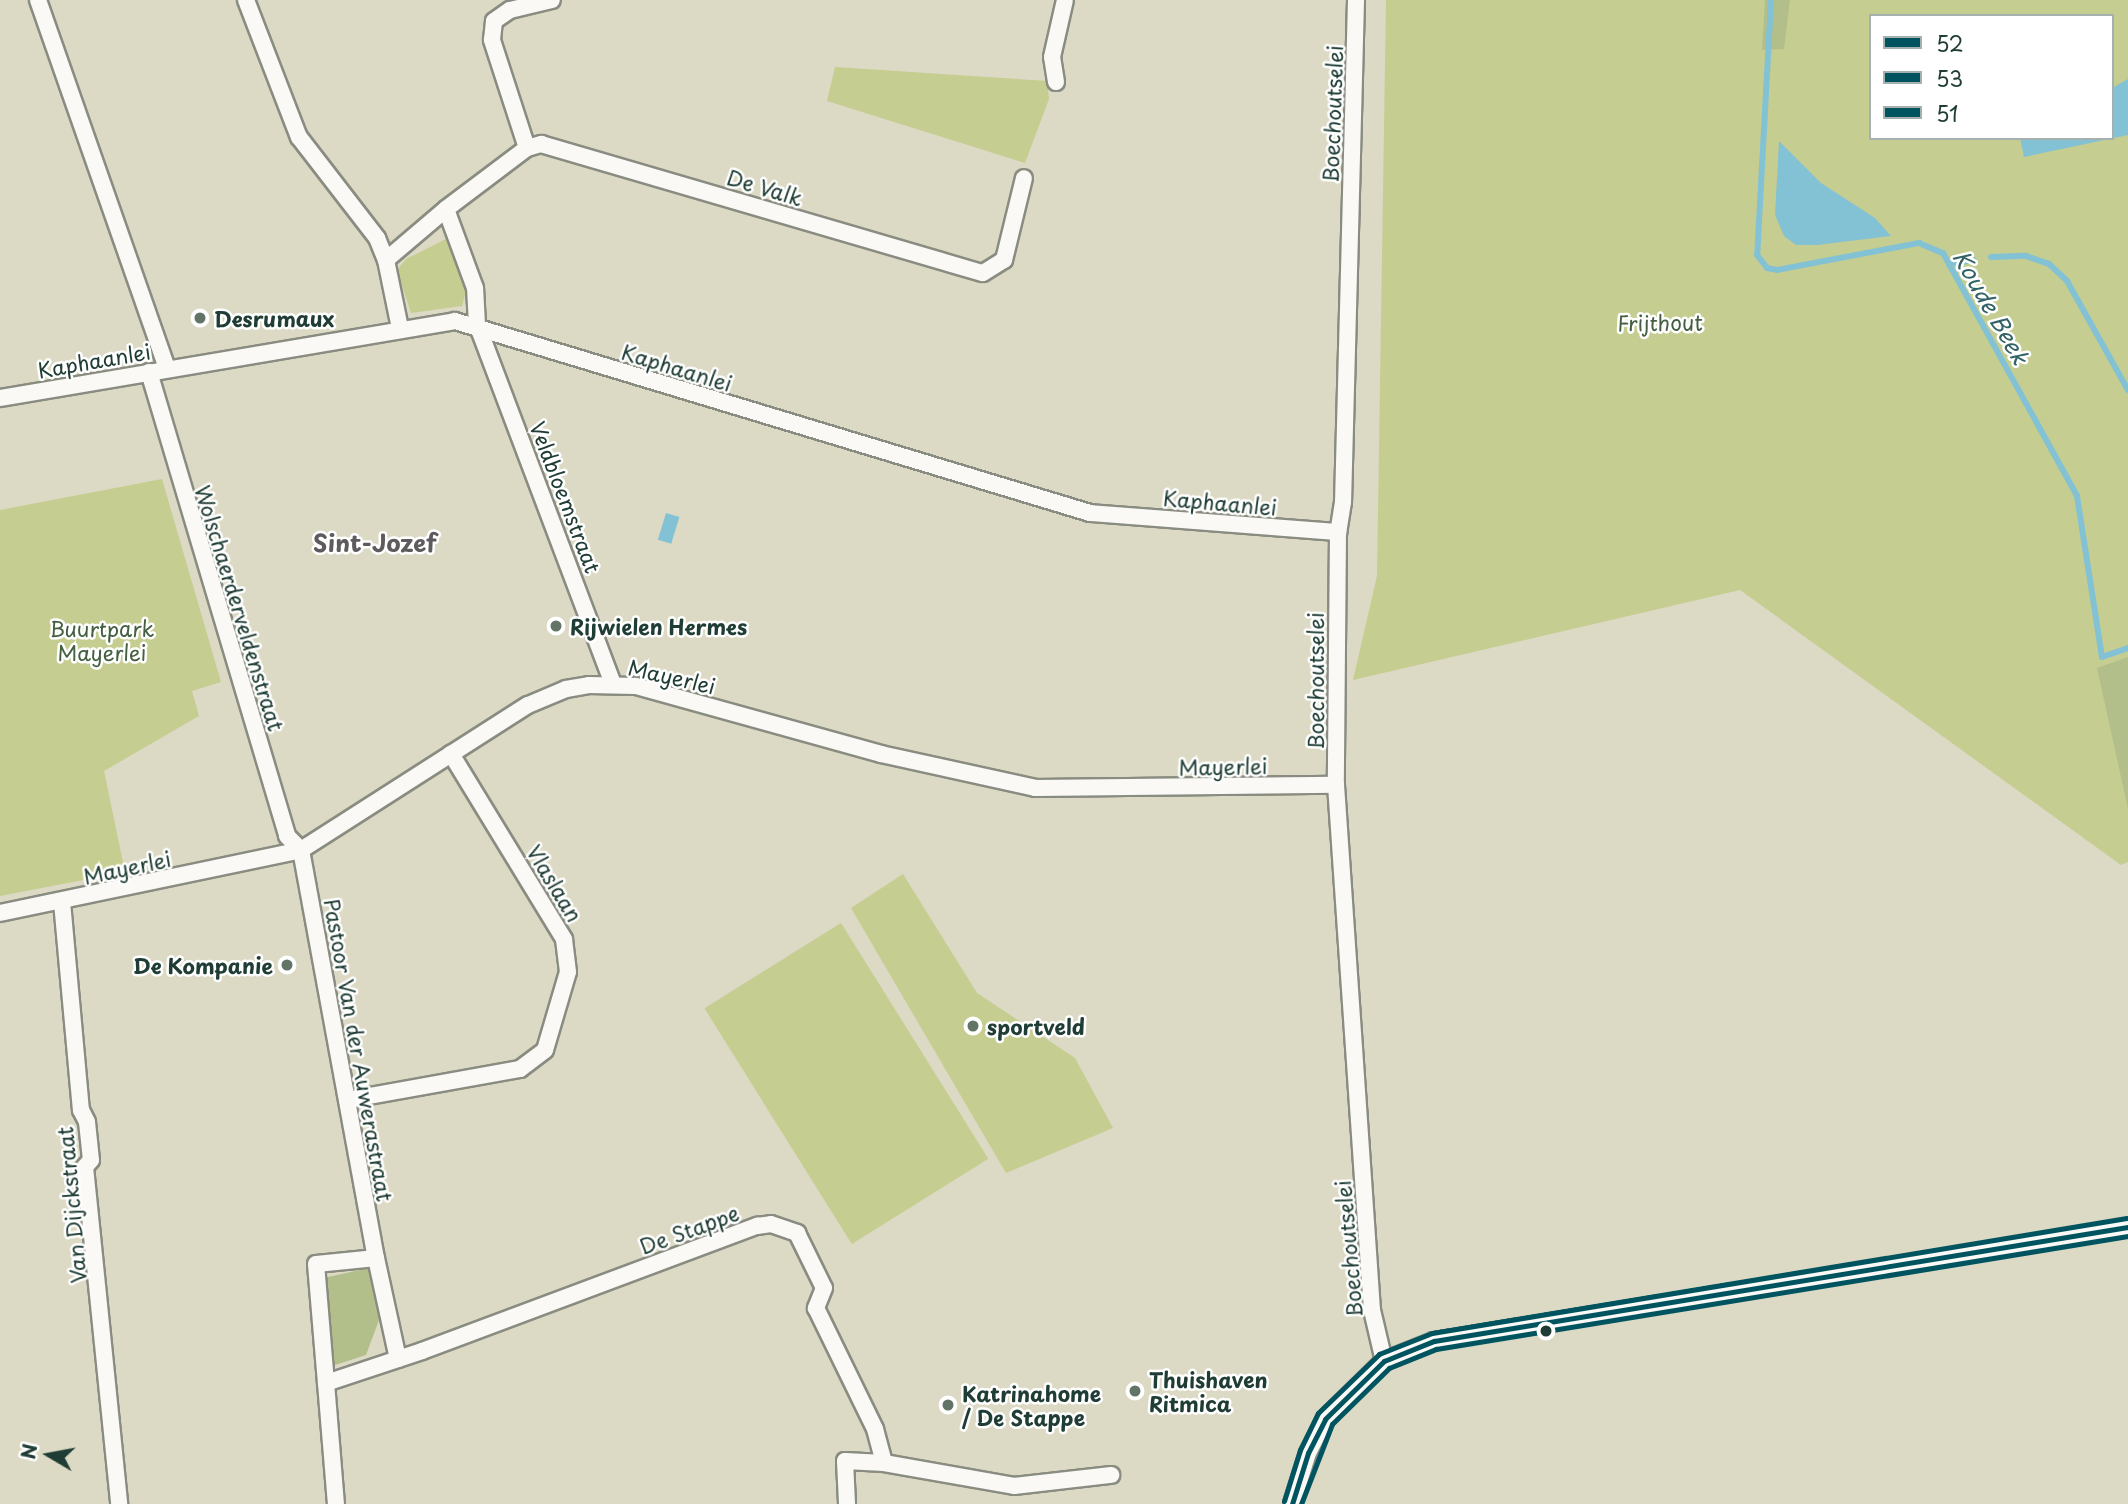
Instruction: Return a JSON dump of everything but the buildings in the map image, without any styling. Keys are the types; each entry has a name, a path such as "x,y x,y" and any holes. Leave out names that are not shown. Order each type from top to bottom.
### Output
{"street":[{"path":"38,0 167,369"},
{"path":"246,0 299,137 377,238 386,260 400,328"},
{"path":"386,260 446,209 527,148 492,40 494,21 510,10 552,0"},
{"path":"1056,82 1052,57 1065,0"},
{"name":"Boechoutselei","path":"1356,0 1343,502 1338,532 1336,785 1372,1310 1384,1361"},
{"name":"De Valk","path":"527,148 559,147 983,273 1004,260 1024,178"},
{"path":"446,209 475,288 477,325"},
{"name":"Kaphaanlei","path":"0,398 400,328 455,321 477,325 1090,513 1338,532"},
{"name":"Veldbloemstraat","path":"477,325 614,684"},
{"name":"Wolschaerderveldenstraat","path":"149,372 287,836 302,850"},
{"name":"Mayerlei","path":"0,913 302,850 528,705 566,689 614,684 702,703 982,779 1035,788 1336,785"},
{"name":"Vlaslaan","path":"347,1100 520,1069 545,1050 568,972 564,939 451,754"},
{"name":"Pastoor Van der Auwerastraat","path":"302,850 376,1258 398,1359"},
{"name":"Van Dijckstraat","path":"62,902 81,1110 88,1122 92,1160 85,1167 119,1504"},
{"name":"De Stappe","path":"398,1359 771,1224 797,1233 824,1288 816,1308 875,1429 884,1463"},
{"path":"1292,1504 1325,1419 1384,1361 1461,1333 2128,1227"},
{"path":"336,1504 316,1264 376,1258"},
{"path":"326,1382 398,1359"},
{"path":"847,1504 845,1461 884,1463 1014,1486 1111,1475"}],"green space":[{"name":"Frijthout","path":"1386,0 2128,0 2128,862 2121,865 1740,590 1353,680 1377,576"},
{"path":"1765,0 1790,0 1784,49 1762,50"},
{"path":"835,67 1047,81 1049,99 1025,163 827,101"},
{"path":"446,239 452,244 466,291 462,306 411,313 397,270 406,259"},
{"name":"Buurtpark Mayerlei","path":"162,479 221,682 192,691 199,716 104,771 125,872 0,896 0,510"},
{"path":"2128,657 2128,809 2097,668"},
{"name":"sportveld","path":"903,874 977,993 1075,1058 1113,1128 1006,1173 851,908"},
{"path":"841,923 988,1159 852,1244 704,1008"},
{"path":"369,1268 379,1320 366,1355 329,1367 323,1278"}],"water":[{"path":"2128,79 2128,135 2114,138 2114,87"},
{"path":"2020,140 2104,140 2024,157"},
{"path":"1779,141 1821,183 1875,218 1891,236 1796,245 1784,236 1775,215"},
{"path":"666,513 679,517 671,544 658,540"}],"waterway":[{"name":"Koude Beek","path":"1771,0 1757,255 1767,268 1777,270 1919,243 1943,253 2077,496 2102,657 2128,648"},
{"path":"1991,257 2026,256 2049,264 2067,281 2128,390"},
{"path":"1949,264 1974,260"}],"transit line":[{"name":"51","path":"1284,1501 1300,1450 1318,1413 1379,1354 1432,1333 2127,1218"},
{"name":"52","path":"1292,1504 1308,1453 1325,1419 1384,1361 1434,1341 2128,1227"},
{"name":"53","path":"1301,1504 1332,1424 1389,1368 1436,1349 2128,1236"}],"place":[{"name":"Desrumaux","path":"200,318"},
{"name":"Rijwielen Hermes","path":"556,626"},
{"name":"De Kompanie","path":"287,965"},
{"name":"sportveld","path":"973,1026"},
{"name":"Thuishaven Ritmica","path":"1135,1391"},
{"name":"Katrinahome / De Stappe","path":"948,1405"}],"district":[{"name":"Sint-Jozef","path":"375,543"}]}
